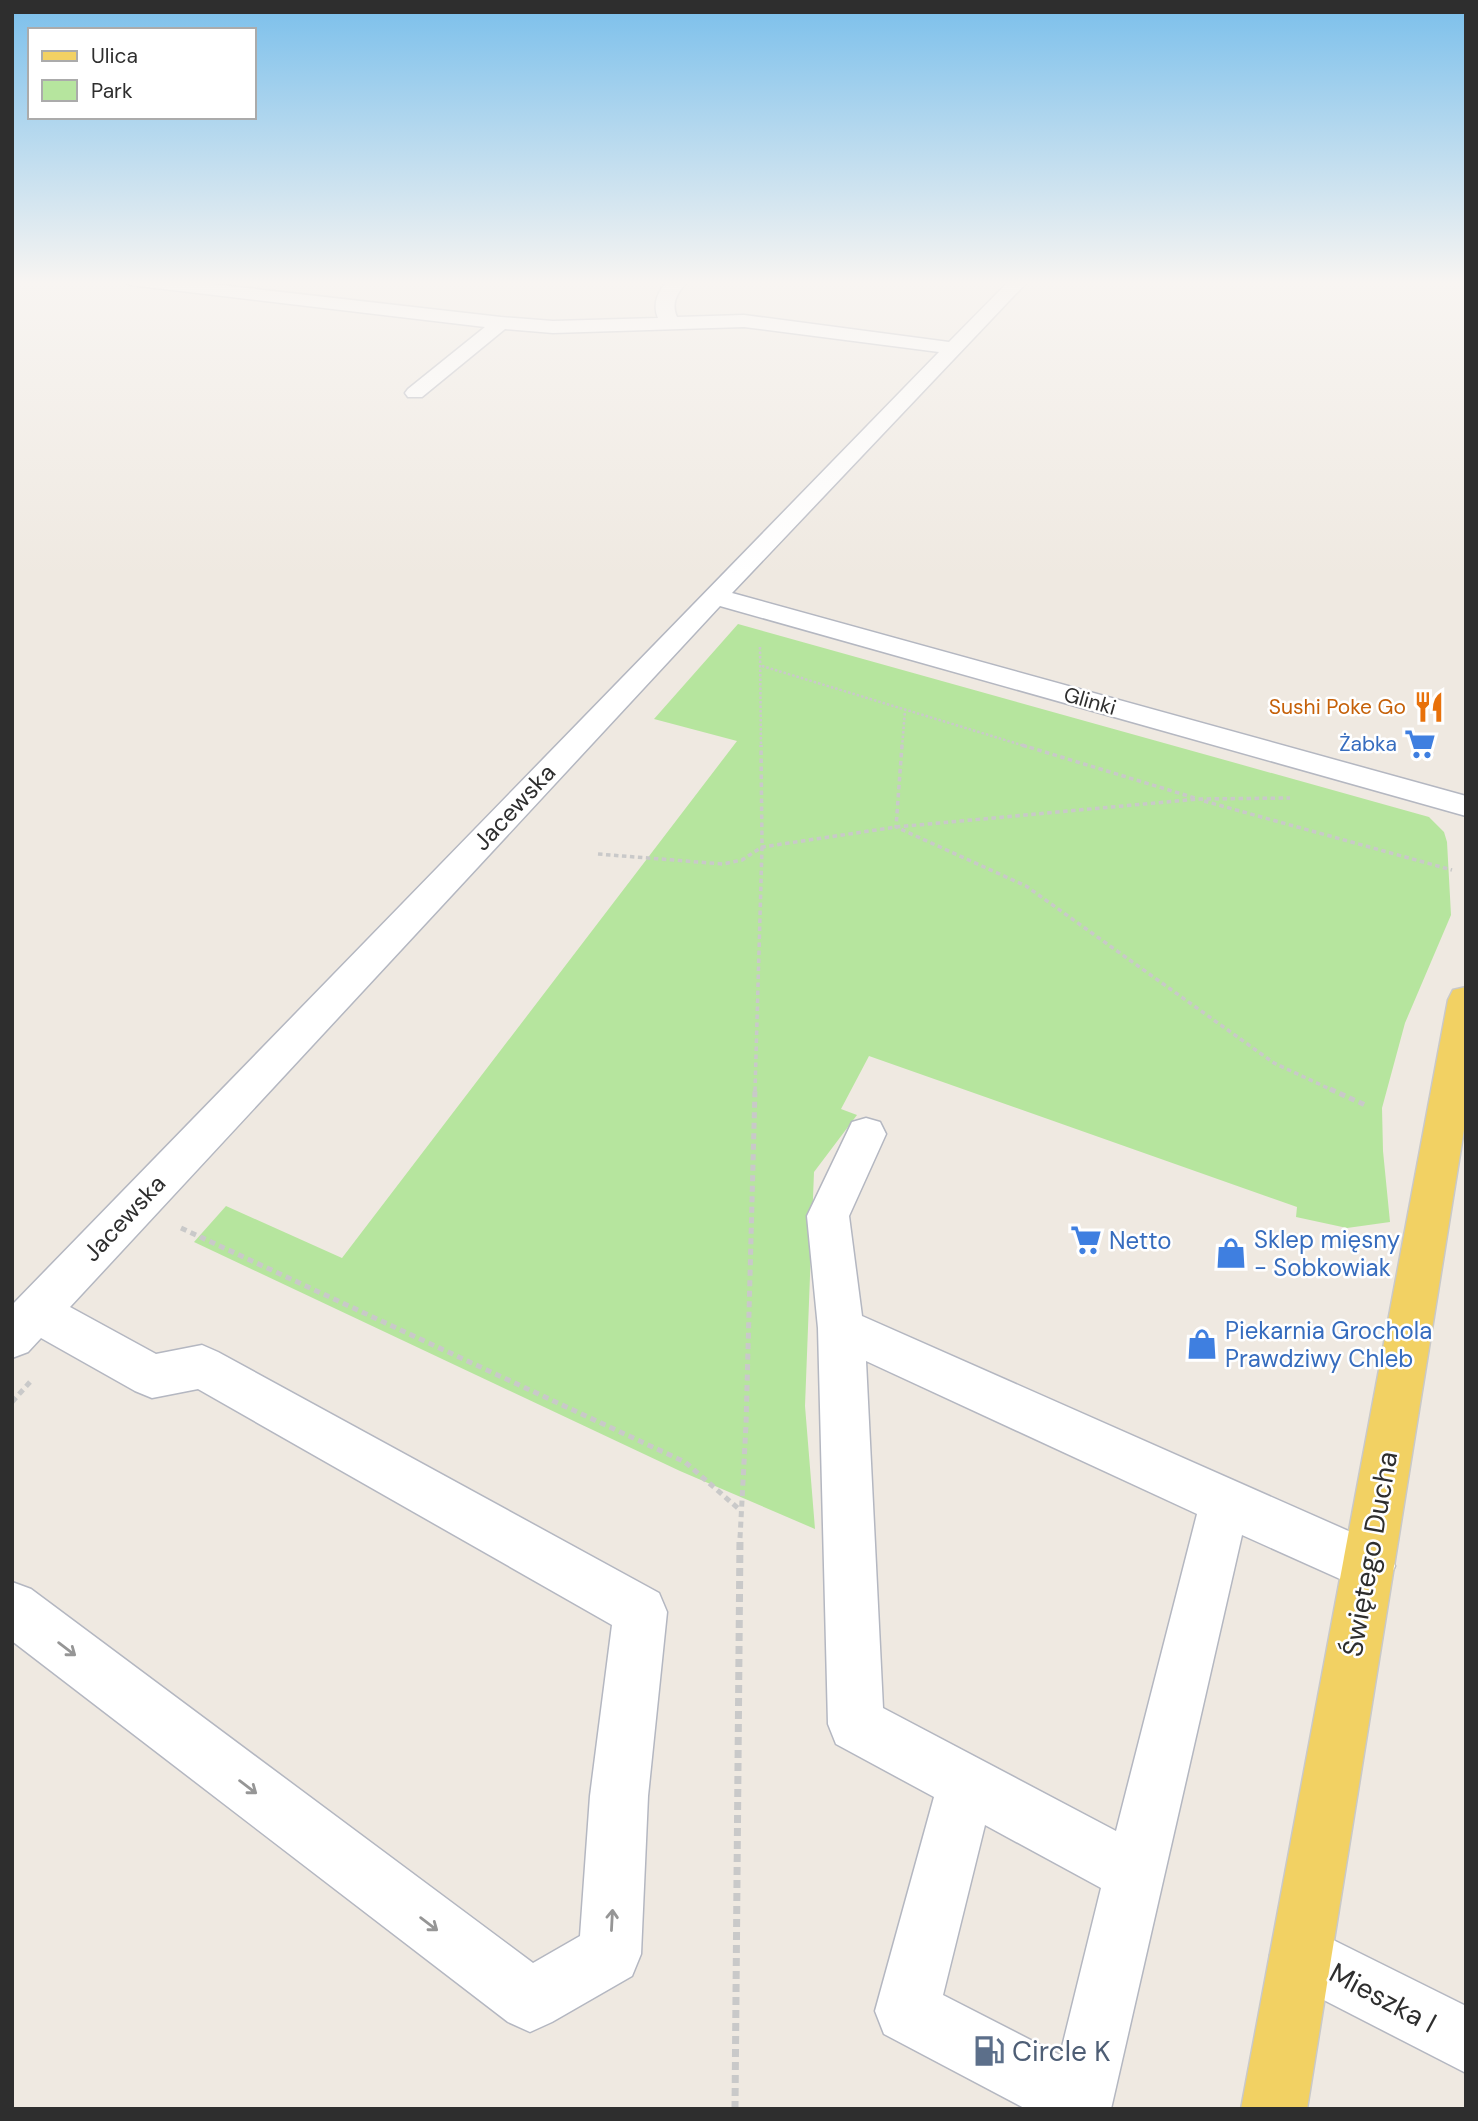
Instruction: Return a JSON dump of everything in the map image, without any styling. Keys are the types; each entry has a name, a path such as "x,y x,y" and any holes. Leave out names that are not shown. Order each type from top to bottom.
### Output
{"main road":[{"name":"Świętego Ducha","path":"1274,2109 1466,1000"}],"street":[{"path":"415,393 432,379"},
{"name":"Jacewska","path":"24,1324 923,379"},
{"name":"Glinki","path":"715,596 1466,806"},
{"path":"866,1134 828,1216 841,1328 856,1724 1135,1874"},
{"path":"12,1608 530,2000 610,1954 619,1796 640,1612 202,1367 152,1376 24,1324"},
{"path":"841,1328 1369,1566"},
{"path":"966,1785 907,2011 1081,2102 1225,1500"},
{"name":"Mieszka I","path":"1301,1955 1466,2041"}],"path":[{"path":"734,2109 740,1510 746,1425 762,847 762,666 759,607"},
{"path":"762,666 1198,799 1452,870"},
{"path":"896,827 905,711"},
{"path":"598,854 723,864 742,860 762,847 896,827 1198,799 1294,798"},
{"path":"896,827 1026,886 1274,1063 1365,1105"},
{"path":"173,1224 685,1462 740,1510"}],"green space":[{"path":"738,624 1429,817 1444,832 1447,842 1451,915 1405,1023 1382,1108 1390,1222 1347,1228 1296,1217 1297,1207 869,1056 841,1109 857,1115 814,1172 805,1406 815,1529 680,1471 194,1242 226,1206 342,1258 737,741 654,719"}],"place":[{"name":"Sushi Poke Go","path":"1429,707"},
{"name":"Żabka","path":"1420,744"},
{"name":"Netto","path":"1086,1240"},
{"name":"Sklep mięsny - Sobkowiak","path":"1231,1253"},
{"name":"Piekarnia Grochola Prawdziwy Chleb","path":"1202,1344"},
{"name":"Circle K","path":"989,2051"}]}
